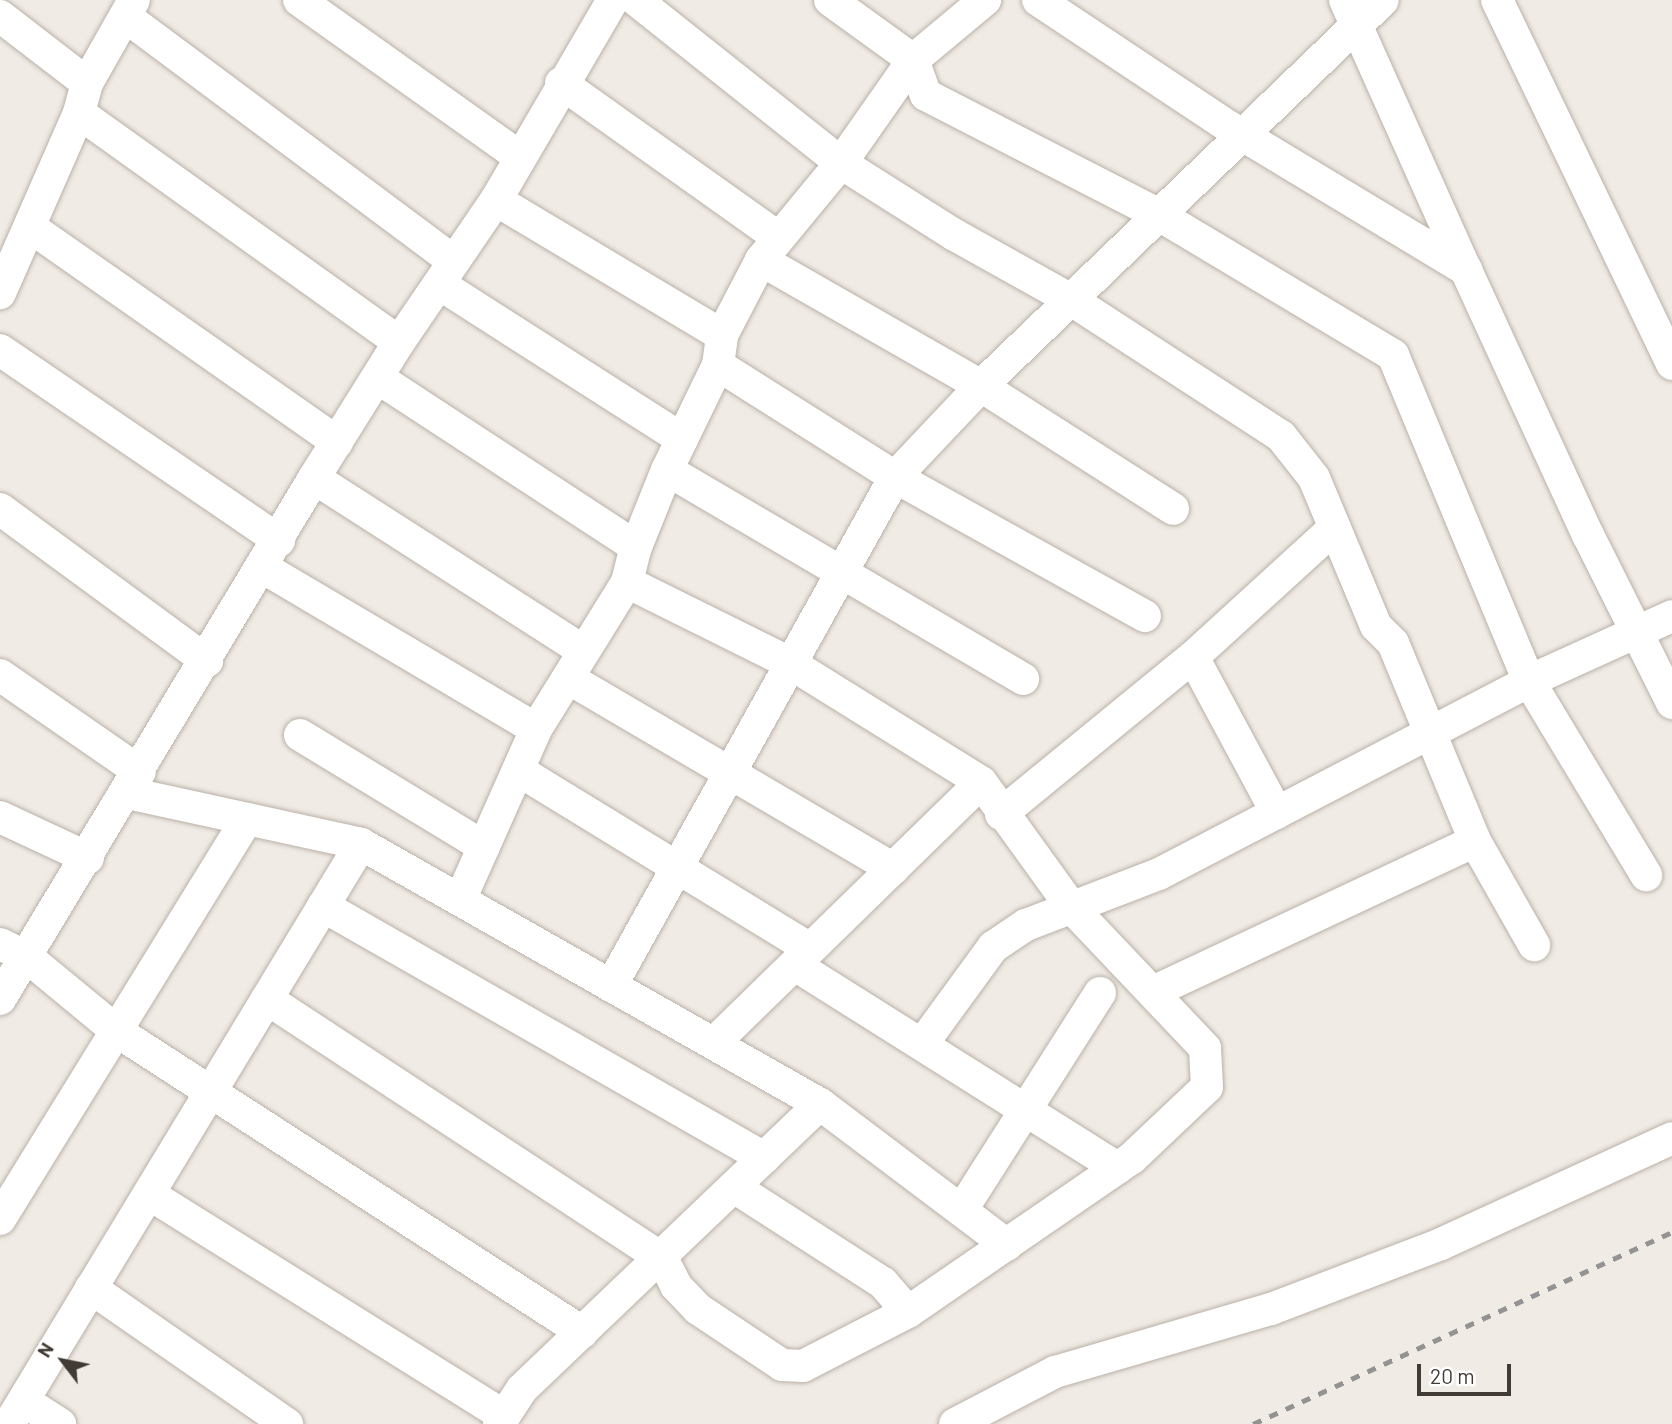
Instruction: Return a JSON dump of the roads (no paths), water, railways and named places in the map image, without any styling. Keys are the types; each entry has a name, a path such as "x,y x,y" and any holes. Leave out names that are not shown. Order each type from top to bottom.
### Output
{"street":[{"path":"299,0 520,157"},
{"path":"0,999 13,951 88,858 314,478 399,342 496,200 561,83 613,0"},
{"path":"636,0 841,163 953,234 1073,301 1281,436 1314,478 1333,529 1376,626 1393,643 1427,734 1475,841 1534,945"},
{"path":"830,0 913,60 926,95 1159,215 1393,355 1529,681 1646,875"},
{"path":"460,900 536,729 627,582 636,547 667,470 718,365 722,335 770,249 841,163 913,60 985,0"},
{"path":"1038,0 1241,134 1466,270"},
{"path":"611,986 733,775 790,663 895,477 981,386 1073,301 1241,134 1352,13 1383,0"},
{"path":"1497,0 1671,360"},
{"path":"0,293 83,98 130,8 447,273 682,439"},
{"path":"1352,13 1588,535 1638,630 1672,703"},
{"path":"0,16 83,98 399,342"},
{"path":"561,83 770,249 1173,509"},
{"path":"496,200 722,335"},
{"path":"30,226 337,442"},
{"path":"0,350 279,540"},
{"path":"718,365 895,477 1145,615"},
{"path":"378,378 636,547"},
{"path":"667,470 843,571 1023,680"},
{"path":"314,478 733,775 893,869"},
{"path":"0,509 207,661"},
{"path":"1001,814 1193,657 1333,529"},
{"path":"262,567 536,729"},
{"path":"268,999 662,1258 676,1286 698,1309 782,1365 803,1366 908,1312 1117,1168 1207,1087 1205,1048 1155,991 1072,908 1001,814 981,782 790,663 627,582"},
{"path":"923,1044 993,947 1026,925 1159,874 1529,681 1672,615"},
{"path":"1193,657 1277,813"},
{"path":"0,675 134,782 247,819 361,844 713,1043 820,1104 963,1208 1007,1245"},
{"path":"300,735 484,847"},
{"path":"518,770 677,871 803,957 923,1044 1117,1168"},
{"path":"713,1043 981,782"},
{"path":"0,817 88,858"},
{"path":"0,1219 247,819"},
{"path":"1155,991 1475,841"},
{"path":"60,1424 16,1412 361,844"},
{"path":"323,906 764,1158"},
{"path":"13,951 118,1031 212,1089 582,1332"},
{"path":"963,1208 1100,993"},
{"path":"149,1194 502,1420 522,1390 820,1104"},
{"path":"955,1424 1055,1372 1271,1309 1441,1244 1672,1138"},
{"path":"734,1186 883,1283 908,1312"},
{"path":"91,1289 287,1424"}],"railway":[{"path":"1253,1424 1672,1232"}]}
